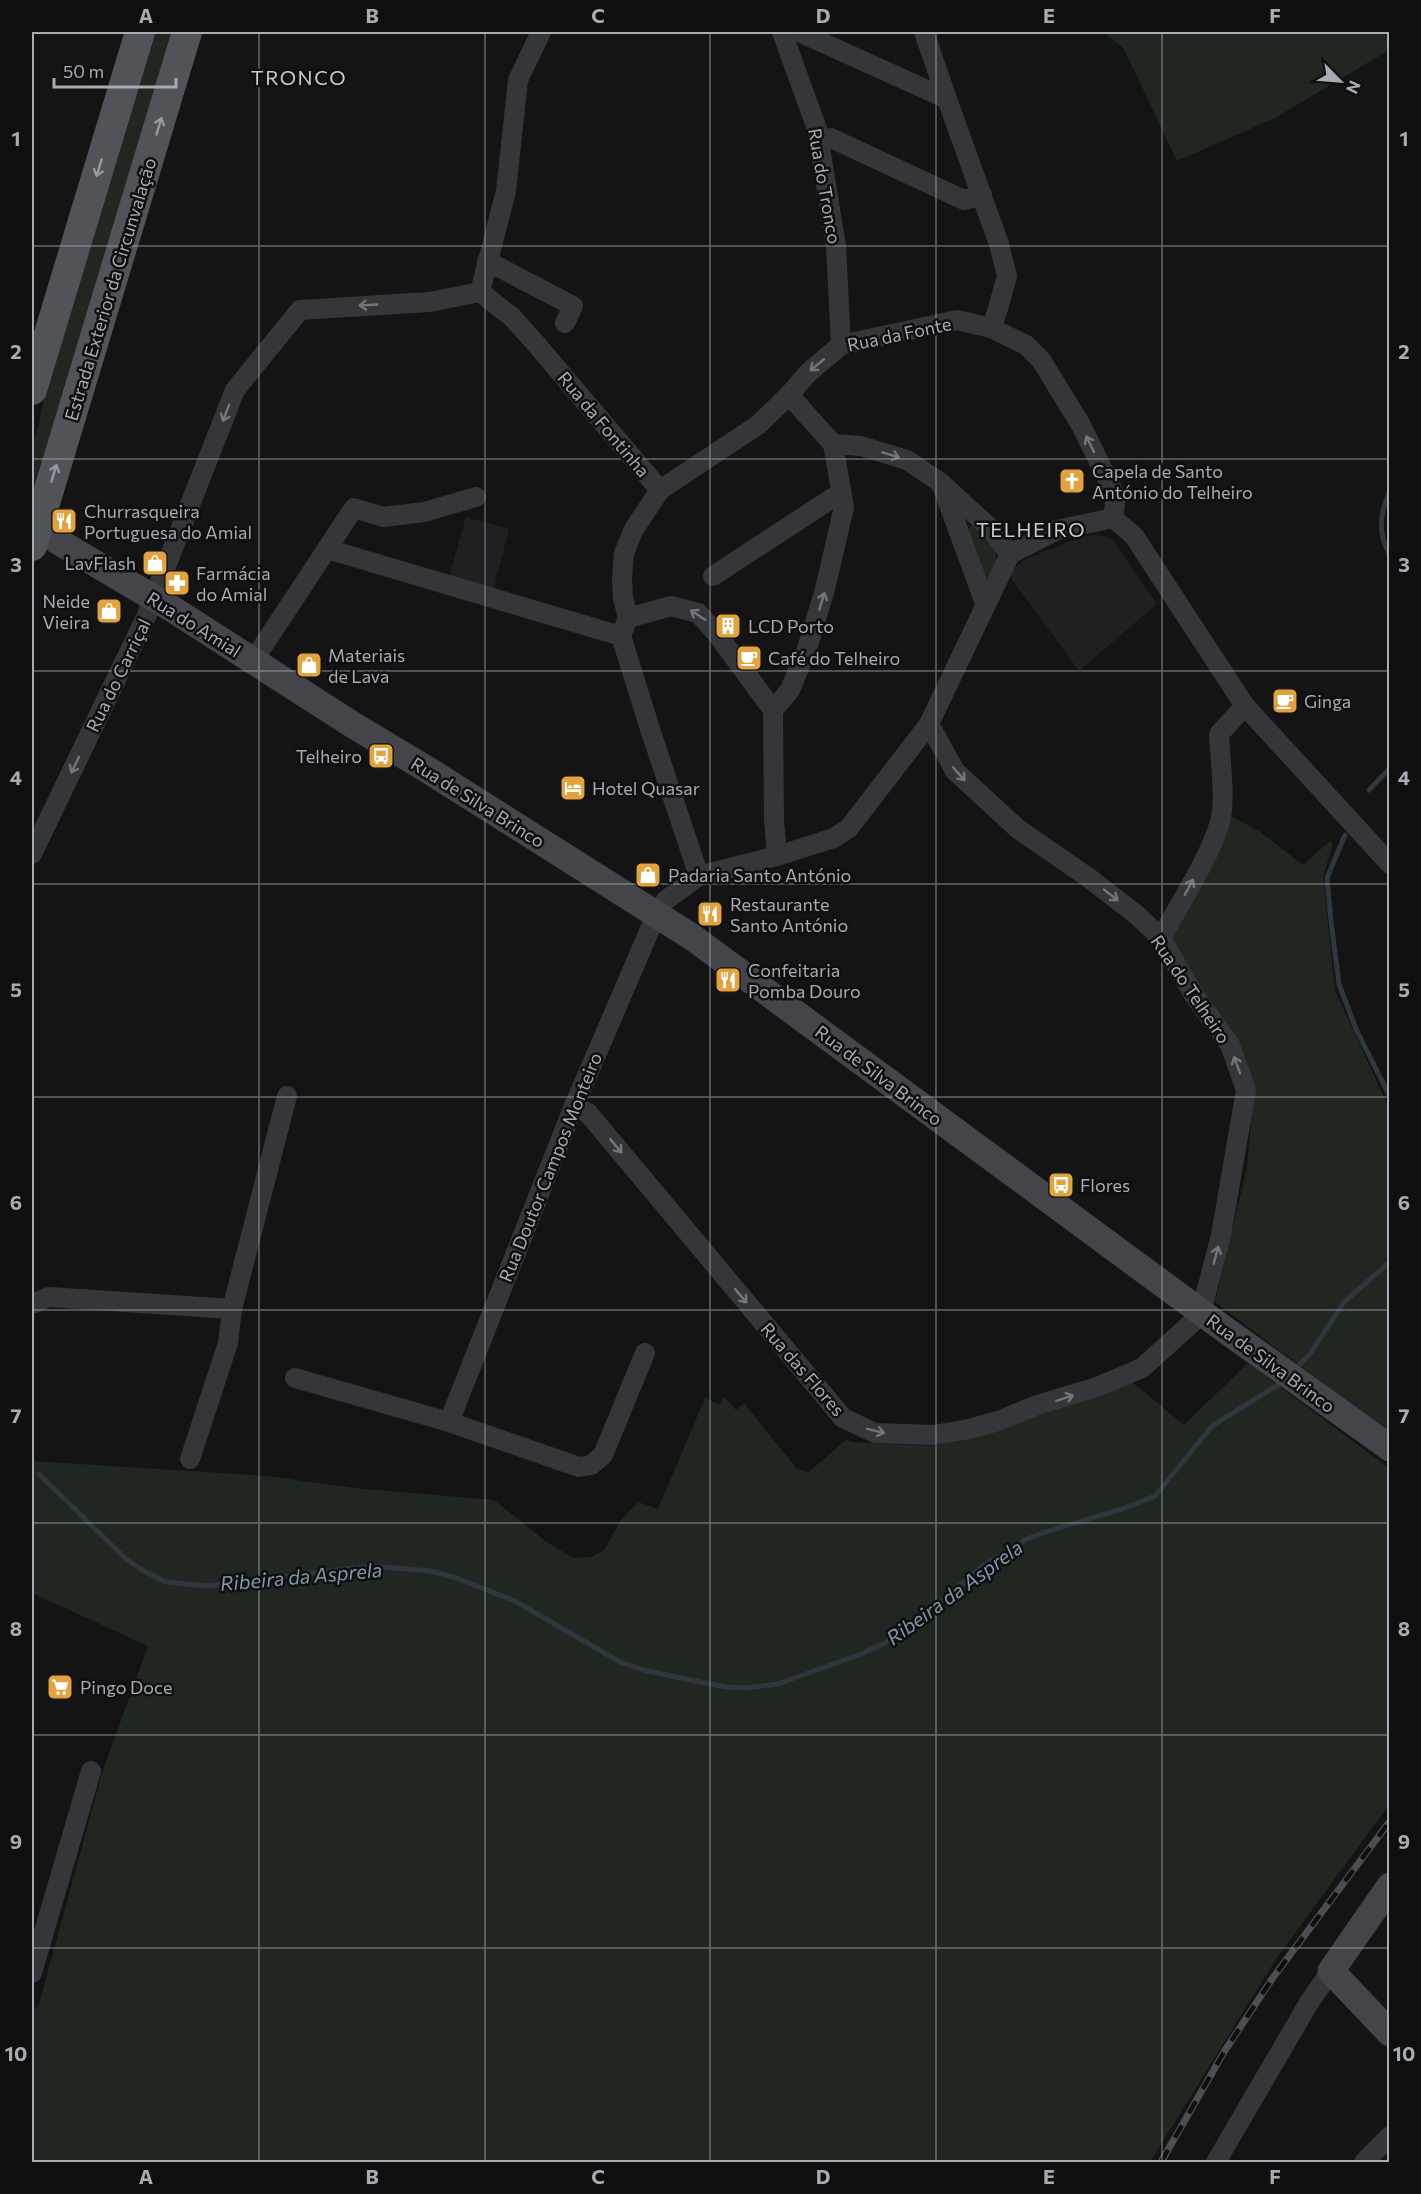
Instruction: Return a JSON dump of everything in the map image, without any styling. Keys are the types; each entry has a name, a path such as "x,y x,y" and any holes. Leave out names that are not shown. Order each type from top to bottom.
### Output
{"main road":[{"path":"32,390 140,32"},
{"name":"Estrada Exterior da Circunvalação","path":"33,534 187,32"},
{"name":"Rua do Amial","path":"33,534 153,598 353,725"},
{"name":"Rua de Silva Brinco","path":"353,725 657,914 721,957 1389,1449"},
{"path":"1389,1886 1331,1971 1389,2033"}],"street":[{"path":"480,292 506,191 518,80 541,32"},
{"name":"Rua do Tronco","path":"782,32 817,129 836,246 841,345"},
{"path":"799,32 946,99"},
{"path":"924,32 999,244 1006,276 991,328"},
{"path":"831,138 964,200 982,195"},
{"path":"488,261 573,306 565,323"},
{"name":"Rua do Carriçal","path":"32,854 153,598 236,390 300,310 426,302 480,292"},
{"name":"Rua da Fontinha","path":"480,292 512,318 537,345 660,490 758,425 789,395"},
{"name":"Rua da Fonte","path":"789,395 808,373 841,345 957,320 991,328 1026,345 1041,360 1081,425 1116,497 1113,518"},
{"path":"772,710 790,690 807,649 825,589 844,507 833,444 789,395"},
{"path":"833,444 861,446 907,460 941,483 989,527 1010,554"},
{"path":"941,483 985,603"},
{"path":"660,490 633,529 624,553 622,579 625,627 651,732 699,876 777,856 834,838 849,828 929,724 1010,554 1058,530 1113,518 1134,536 1245,706 1389,864"},
{"path":"713,576 840,493"},
{"path":"253,661 354,508 383,517 424,512 476,497"},
{"path":"327,549 625,627 671,606 698,613 717,634 772,710 777,856"},
{"path":"1161,938 1206,854 1220,821 1222,792 1219,734 1245,706"},
{"name":"Rua do Telheiro","path":"929,724 955,771 1018,829 1089,878 1161,938 1194,995 1230,1045 1246,1090 1206,1316"},
{"name":"Rua Doutor Campos Monteiro","path":"449,1422 574,1106 657,914 666,900 699,876"},
{"path":"190,1459 228,1343 232,1309 287,1096"},
{"name":"Rua das Flores","path":"574,1106 588,1113 843,1418 875,1433 934,1435 969,1429 1097,1387 1142,1368 1194,1321 1206,1316"},
{"path":"32,1286 40,1300 232,1309"},
{"path":"295,1378 449,1422 579,1467 591,1465 603,1455 645,1353"},
{"path":"32,1973 91,1771"},
{"path":"1216,2163 1310,2001 1331,1971"},
{"path":"1364,2163 1389,2136"}],"shaded area":[{"path":"151,32 179,32 32,499 32,447 40,420 46,384"},
{"path":"1104,32 1389,32 1389,50 1275,118 1177,161 1124,49"},
{"path":"466,517 509,529 493,591 449,577"},
{"path":"971,525 974,525 996,548 996,569 987,579 984,579 968,531"},
{"path":"1092,535 1113,540 1157,604 1079,671 1010,577 1015,567 1026,559 1083,536"},
{"path":"1226,814 1259,831 1303,865 1330,841 1333,844 1323,876 1335,991 1389,1108 1390,1255 1386,1258 1390,1263 1389,1433 1215,1302 1247,1168 1254,1087 1168,938"},
{"path":"1248,1363 1389,1468 1389,1805 1276,1959 1150,2162 32,2162 32,2006 38,2008 103,1770 148,1646 32,1593 32,1461 267,1476 354,1488 494,1500 548,1543 573,1558 592,1557 604,1550 621,1520 638,1502 658,1509 705,1398 719,1405 724,1397 736,1410 744,1403 797,1469 809,1472 847,1439 851,1442 936,1446 1126,1377 1184,1425"}],"waterway":[{"name":"Ribeira da Asprela","path":"1390,491 1381,523 1383,539 1390,555"},
{"name":"Ribeira da Asprela","path":"1369,790 1390,768"},
{"name":"Ribeira da Asprela","path":"1345,835 1327,878 1339,984 1356,1029 1390,1097"},
{"name":"Ribeira da Asprela","path":"1299,1365 1310,1354 1344,1302 1390,1262"},
{"name":"Ribeira da Asprela","path":"39,1474 126,1559 166,1582 206,1586 370,1566 431,1571 456,1578 515,1601 620,1662 643,1670 700,1682 747,1688 778,1684 885,1643 932,1609 984,1565 1025,1540 1155,1496 1213,1425 1278,1385"}],"railway":[{"path":"1161,2162 1224,2052 1272,1979 1390,1821"}],"place":[{"name":"Capela de Santo António do Telheiro","path":"1072,481"},
{"name":"Churrasqueira Portuguesa do Amial","path":"64,521"},
{"name":"LavFlash","path":"155,563"},
{"name":"Farmácia do Amial","path":"177,583"},
{"name":"Neide Vieira","path":"109,611"},
{"name":"LCD Porto","path":"728,626"},
{"name":"Café do Telheiro","path":"749,658"},
{"name":"Materiais de Lava","path":"309,665"},
{"name":"Ginga","path":"1285,701"},
{"name":"Telheiro","path":"381,756"},
{"name":"Hotel Quasar","path":"573,788"},
{"name":"Padaria Santo António","path":"648,875"},
{"name":"Restaurante Santo António","path":"710,914"},
{"name":"Confeitaria Pomba Douro","path":"728,980"},
{"name":"Flores","path":"1061,1185"},
{"name":"Pingo Doce","path":"60,1687"}],"district":[{"name":"TRONCO","path":"299,77"},
{"name":"TELHEIRO","path":"1031,529"}]}
